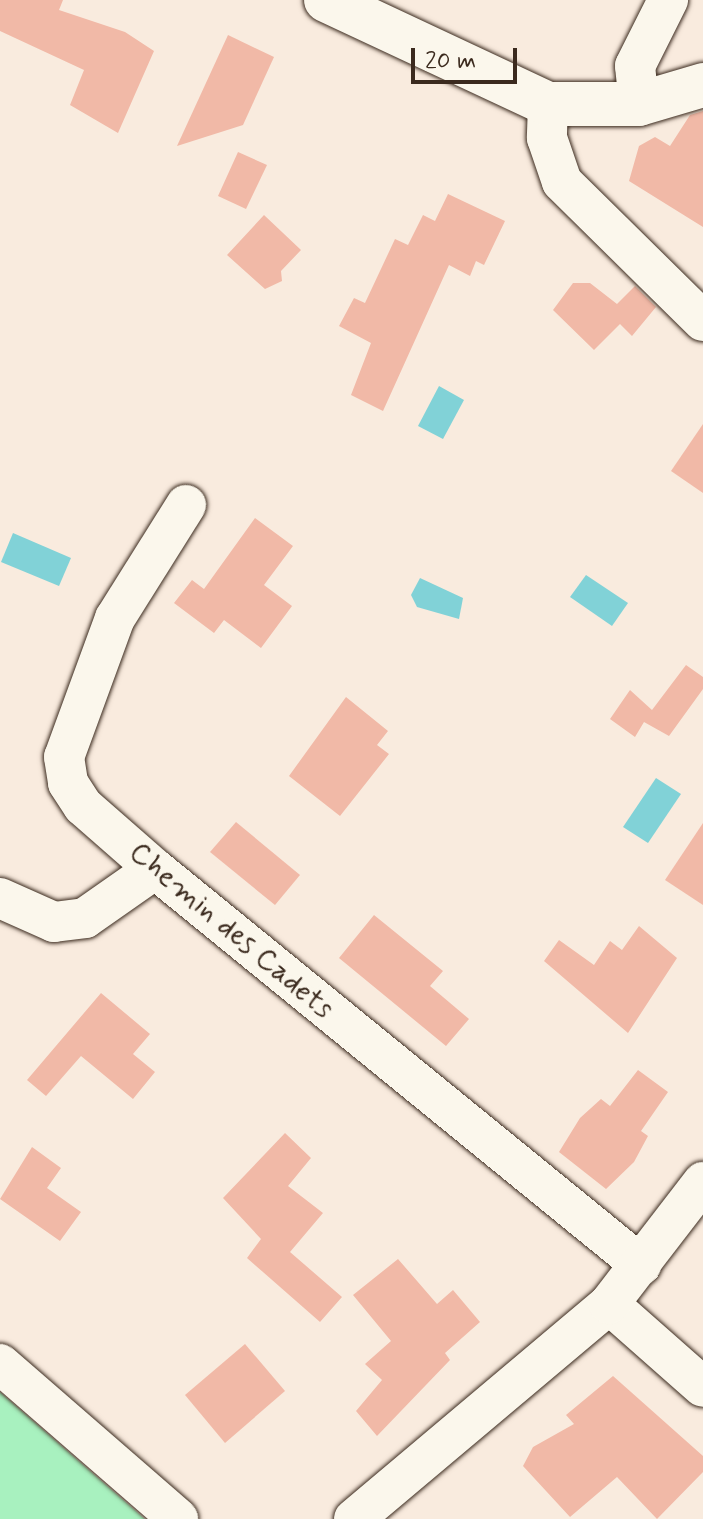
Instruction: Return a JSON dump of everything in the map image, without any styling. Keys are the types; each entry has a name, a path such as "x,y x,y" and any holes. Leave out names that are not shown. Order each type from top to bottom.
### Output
{"main road":[{"path":"326,0 548,104 639,104 703,85"}],"street":[{"path":"639,104 635,66 668,0"},
{"path":"548,104 547,138 562,182 703,321"},
{"name":"Chemin des Cadets","path":"186,505 115,618 64,757 68,783 83,806 155,869 641,1265"},
{"path":"0,898 54,922 85,918 155,869"},
{"path":"354,1519 609,1304 703,1182"},
{"path":"609,1304 703,1387"},
{"path":"0,1364 178,1519"}],"green space":[{"path":"0,1392 145,1519 0,1519"}],"water":[{"path":"439,386 464,400 443,439 418,426"},
{"path":"13,533 71,558 59,586 1,562"},
{"path":"586,575 628,603 612,626 570,597"},
{"path":"420,578 463,598 459,619 417,607 411,595"},
{"path":"656,778 681,794 648,843 623,827"}],"building":[{"path":"0,0 63,0 59,10 125,32 154,51 118,133 70,105 84,70 0,31"},
{"path":"228,35 274,57 243,125 177,146"},
{"path":"703,111 703,227 629,181 639,146 655,137 670,146 690,115"},
{"path":"238,152 267,165 246,209 218,196"},
{"path":"448,194 505,221 484,265 476,261 470,276 449,265 383,411 351,395 371,343 339,326 354,298 365,303 395,239 408,245 423,215 435,221"},
{"path":"264,215 301,250 281,271 282,281 265,289 227,255"},
{"path":"573,283 590,283 617,304 635,286 656,307 632,336 620,324 594,350 553,310"},
{"path":"703,424 703,493 671,471"},
{"path":"255,518 293,546 264,585 292,606 261,648 224,620 214,633 174,603 192,580 204,589"},
{"path":"686,665 703,677 703,689 669,736 644,722 635,737 610,719 630,690 652,710"},
{"path":"346,697 388,731 377,745 389,754 340,816 289,776"},
{"path":"236,822 300,875 275,905 210,852"},
{"path":"703,823 703,905 665,880"},
{"path":"374,915 443,971 430,986 469,1019 446,1046 339,958"},
{"path":"639,926 677,958 628,1033 544,961 559,940 594,965 610,941 622,950"},
{"path":"101,993 150,1034 133,1054 155,1072 133,1099 81,1056 46,1096 27,1080"},
{"path":"638,1070 668,1092 641,1131 648,1136 634,1162 606,1189 559,1152 580,1118 601,1099 610,1106"},
{"path":"285,1133 311,1158 288,1186 323,1213 290,1252 342,1297 320,1322 247,1258 261,1239 223,1198"},
{"path":"32,1147 61,1168 47,1188 81,1212 60,1241 0,1199"},
{"path":"398,1259 437,1304 453,1290 480,1322 445,1353 450,1360 377,1436 356,1411 382,1380 365,1364 391,1341 353,1295"},
{"path":"245,1344 285,1391 225,1443 185,1395"},
{"path":"613,1376 703,1456 703,1472 657,1519 617,1477 570,1517 523,1466 533,1447 574,1424 566,1415"}]}
